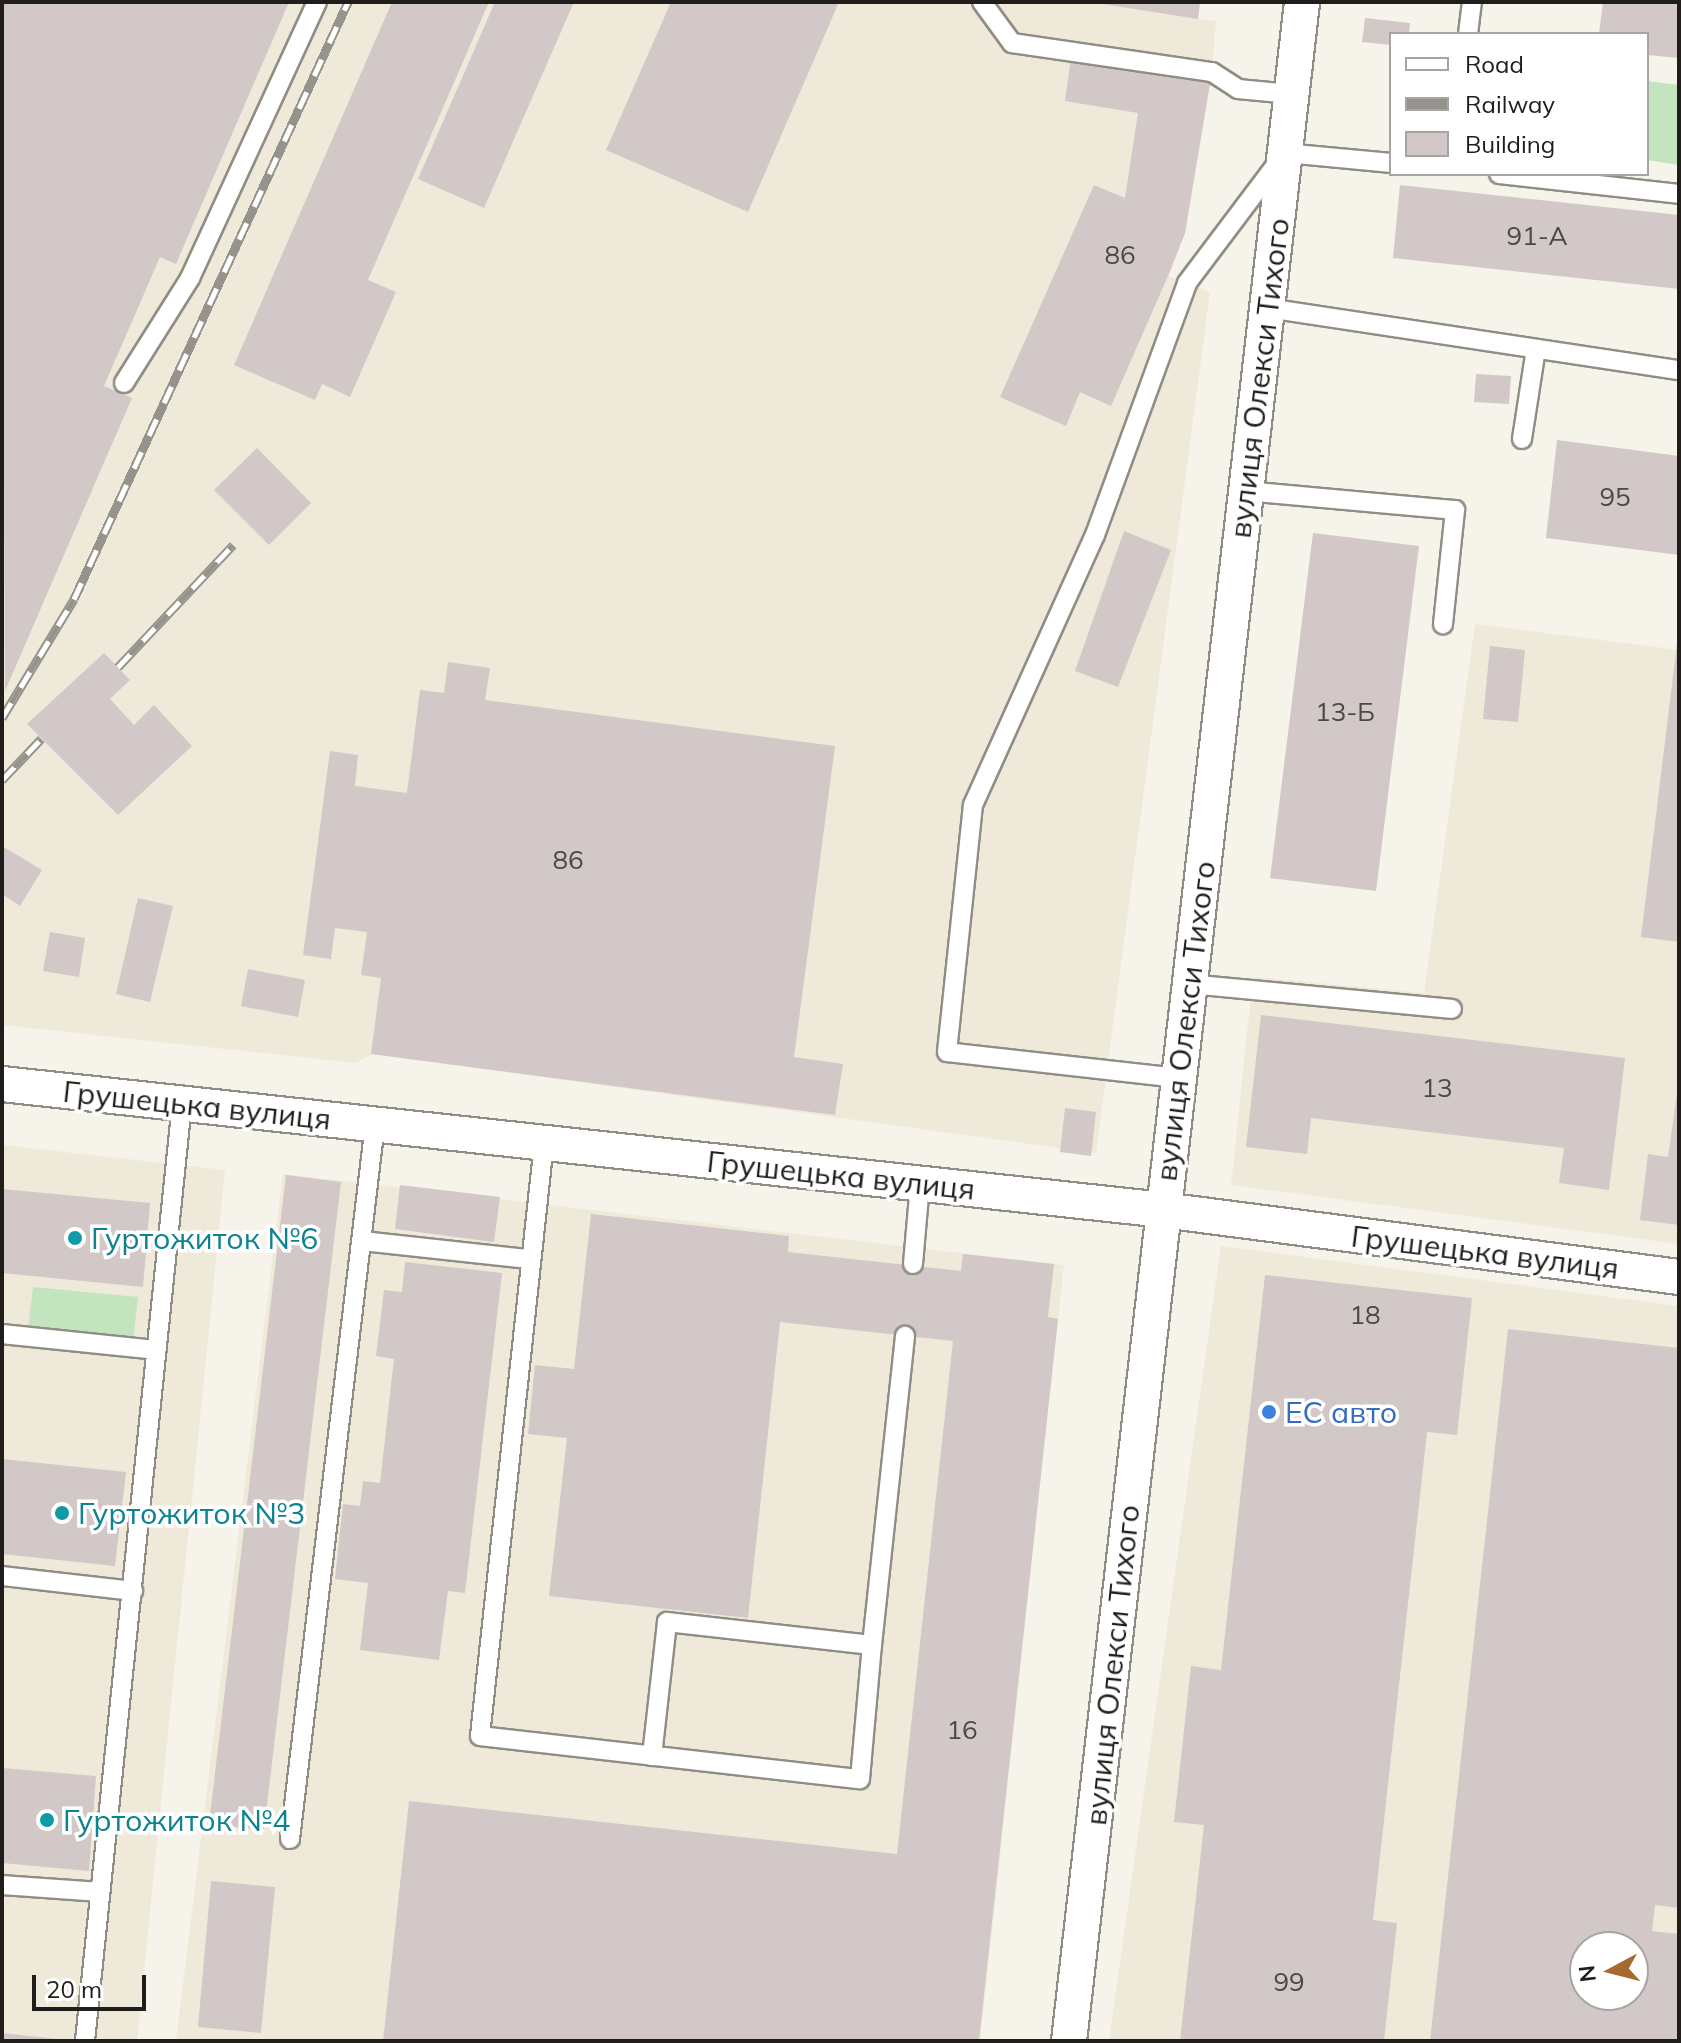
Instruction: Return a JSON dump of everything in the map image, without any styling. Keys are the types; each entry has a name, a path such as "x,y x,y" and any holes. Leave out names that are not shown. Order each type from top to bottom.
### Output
{"street":[{"name":"вулиця Олекси Тихого","path":"1069,2041 1302,2"},
{"name":"Грушецька вулиця","path":"2,1084 1163,1210 1679,1277"}],"lane":[{"path":"124,383 190,278 317,2"},
{"path":"982,2 1012,43 1212,72 1238,89 1291,94"},
{"path":"1468,32 1472,2"},
{"path":"1178,1078 947,1052 973,805 1095,535 1187,283 1285,153 1389,163"},
{"path":"1517,176 1679,194"},
{"path":"1267,308 1679,370"},
{"path":"1522,439 1536,349"},
{"path":"1246,491 1455,510 1443,624"},
{"path":"1189,984 1452,1009"},
{"path":"85,2041 182,1104"},
{"path":"290,1839 375,1124"},
{"path":"544,1143 529,1259 480,1736 860,1779 905,1336"},
{"path":"913,1264 920,1184"},
{"path":"362,1241 529,1259"},
{"path":"2,1334 156,1350"},
{"path":"2,1576 133,1591"},
{"path":"652,1756 667,1622 872,1645"},
{"path":"2,1885 99,1892"}],"shaded area":[{"path":"2,2 1200,2 1198,19 1216,21 1212,72 1185,233 1169,276 1210,292 1096,1153 372,1054 356,1063 2,1025"},
{"path":"1475,624 1679,650 1679,1244 1231,1185 1253,977 1424,993"},
{"path":"2,1145 225,1170 137,2041 2,2041"},
{"path":"283,1174 1064,1265 980,2041 176,2041"},
{"path":"1221,1246 1679,1306 1679,2041 1109,2041"}],"green space":[{"path":"1649,81 1679,85 1679,165 1649,160"},
{"path":"33,1287 138,1297 133,1341 28,1330"}],"building":[{"path":"2,2 289,2 176,264 160,257 104,386 132,398 5,691"},
{"path":"392,2 489,2 368,280 396,292 350,397 322,384 315,400 234,365"},
{"path":"495,2 574,2 484,208 418,179"},
{"path":"671,2 839,2 748,212 606,150"},
{"path":"1090,2 1200,2 1198,19"},
{"path":"1603,2 1679,2 1679,58 1649,55 1649,32 1599,32"},
{"path":"1365,18 1410,23 1409,32 1389,32 1389,45 1362,42"},
{"path":"1071,58 1211,78 1185,233 1168,276 1111,406 1080,392 1066,426 1000,397 1094,185 1125,198 1138,113 1065,101"},
{"path":"1400,185 1679,215 1679,289 1393,258"},
{"path":"1476,374 1511,376 1509,404 1474,402"},
{"path":"1557,440 1679,456 1679,555 1546,538"},
{"path":"257,448 311,503 269,545 214,490"},
{"path":"1124,531 1171,550 1118,687 1075,671"},
{"path":"1313,533 1419,546 1376,891 1270,878"},
{"path":"1679,645 1679,942 1641,937"},
{"path":"1490,646 1525,650 1518,722 1483,719"},
{"path":"104,653 130,680 110,699 134,725 154,705 192,746 118,815 27,724"},
{"path":"448,662 490,668 485,700 835,746 794,1057 843,1064 835,1115 371,1054 381,978 361,975 367,932 335,928 331,959 303,955 330,751 358,755 355,786 407,793 420,690 444,693"},
{"path":"4,847 42,870 20,906 2,894"},
{"path":"138,898 173,906 150,1002 116,994"},
{"path":"50,932 85,938 79,977 43,971"},
{"path":"248,969 305,980 298,1017 241,1006"},
{"path":"1261,1015 1625,1058 1609,1190 1559,1183 1564,1148 1311,1118 1307,1154 1246,1147"},
{"path":"1679,1079 1679,1225 1640,1220 1648,1154 1668,1157"},
{"path":"1065,1108 1096,1112 1091,1156 1060,1152"},
{"path":"286,1175 341,1182 264,1830 209,1824"},
{"path":"400,1185 500,1197 494,1242 395,1229"},
{"name":"Гуртожиток №6","path":"2,1189 150,1203 143,1287 2,1273"},
{"path":"591,1214 789,1236 788,1252 961,1271 963,1254 1054,1264 1048,1317 1058,1319 979,2041 383,2041 409,1801 897,1854 953,1341 780,1322 748,1618 549,1596 567,1438 528,1434 535,1365 574,1369"},
{"path":"405,1262 502,1273 465,1593 448,1591 439,1660 360,1650 368,1583 335,1579 343,1504 360,1506 363,1481 380,1483 394,1359 376,1356 384,1290 402,1292"},
{"path":"1265,1275 1472,1298 1457,1435 1427,1432 1373,1920 1397,1923 1384,2041 1180,2041 1204,1825 1174,1822 1191,1666 1221,1670"},
{"path":"1508,1329 1679,1348 1679,1908 1655,1905 1652,1931 1679,1934 1679,2041 1430,2041"},
{"name":"Гуртожиток №3","path":"2,1459 126,1472 115,1566 2,1554"},
{"name":"Гуртожиток №4","path":"2,1768 96,1776 89,1871 2,1863"},
{"path":"211,1881 275,1887 261,2033 198,2027"},
{"path":"2,2033 57,2039 57,2041 2,2041"}],"railway":[{"path":"2,718 74,599 348,2"},
{"path":"118,667 233,545"},
{"path":"2,780 41,739"}],"place":[{"name":"Гуртожиток №6","path":"75,1238"},
{"name":"ЕС авто","path":"1269,1412"},
{"name":"Гуртожиток №3","path":"62,1513"},
{"name":"Гуртожиток №4","path":"47,1820"}]}
